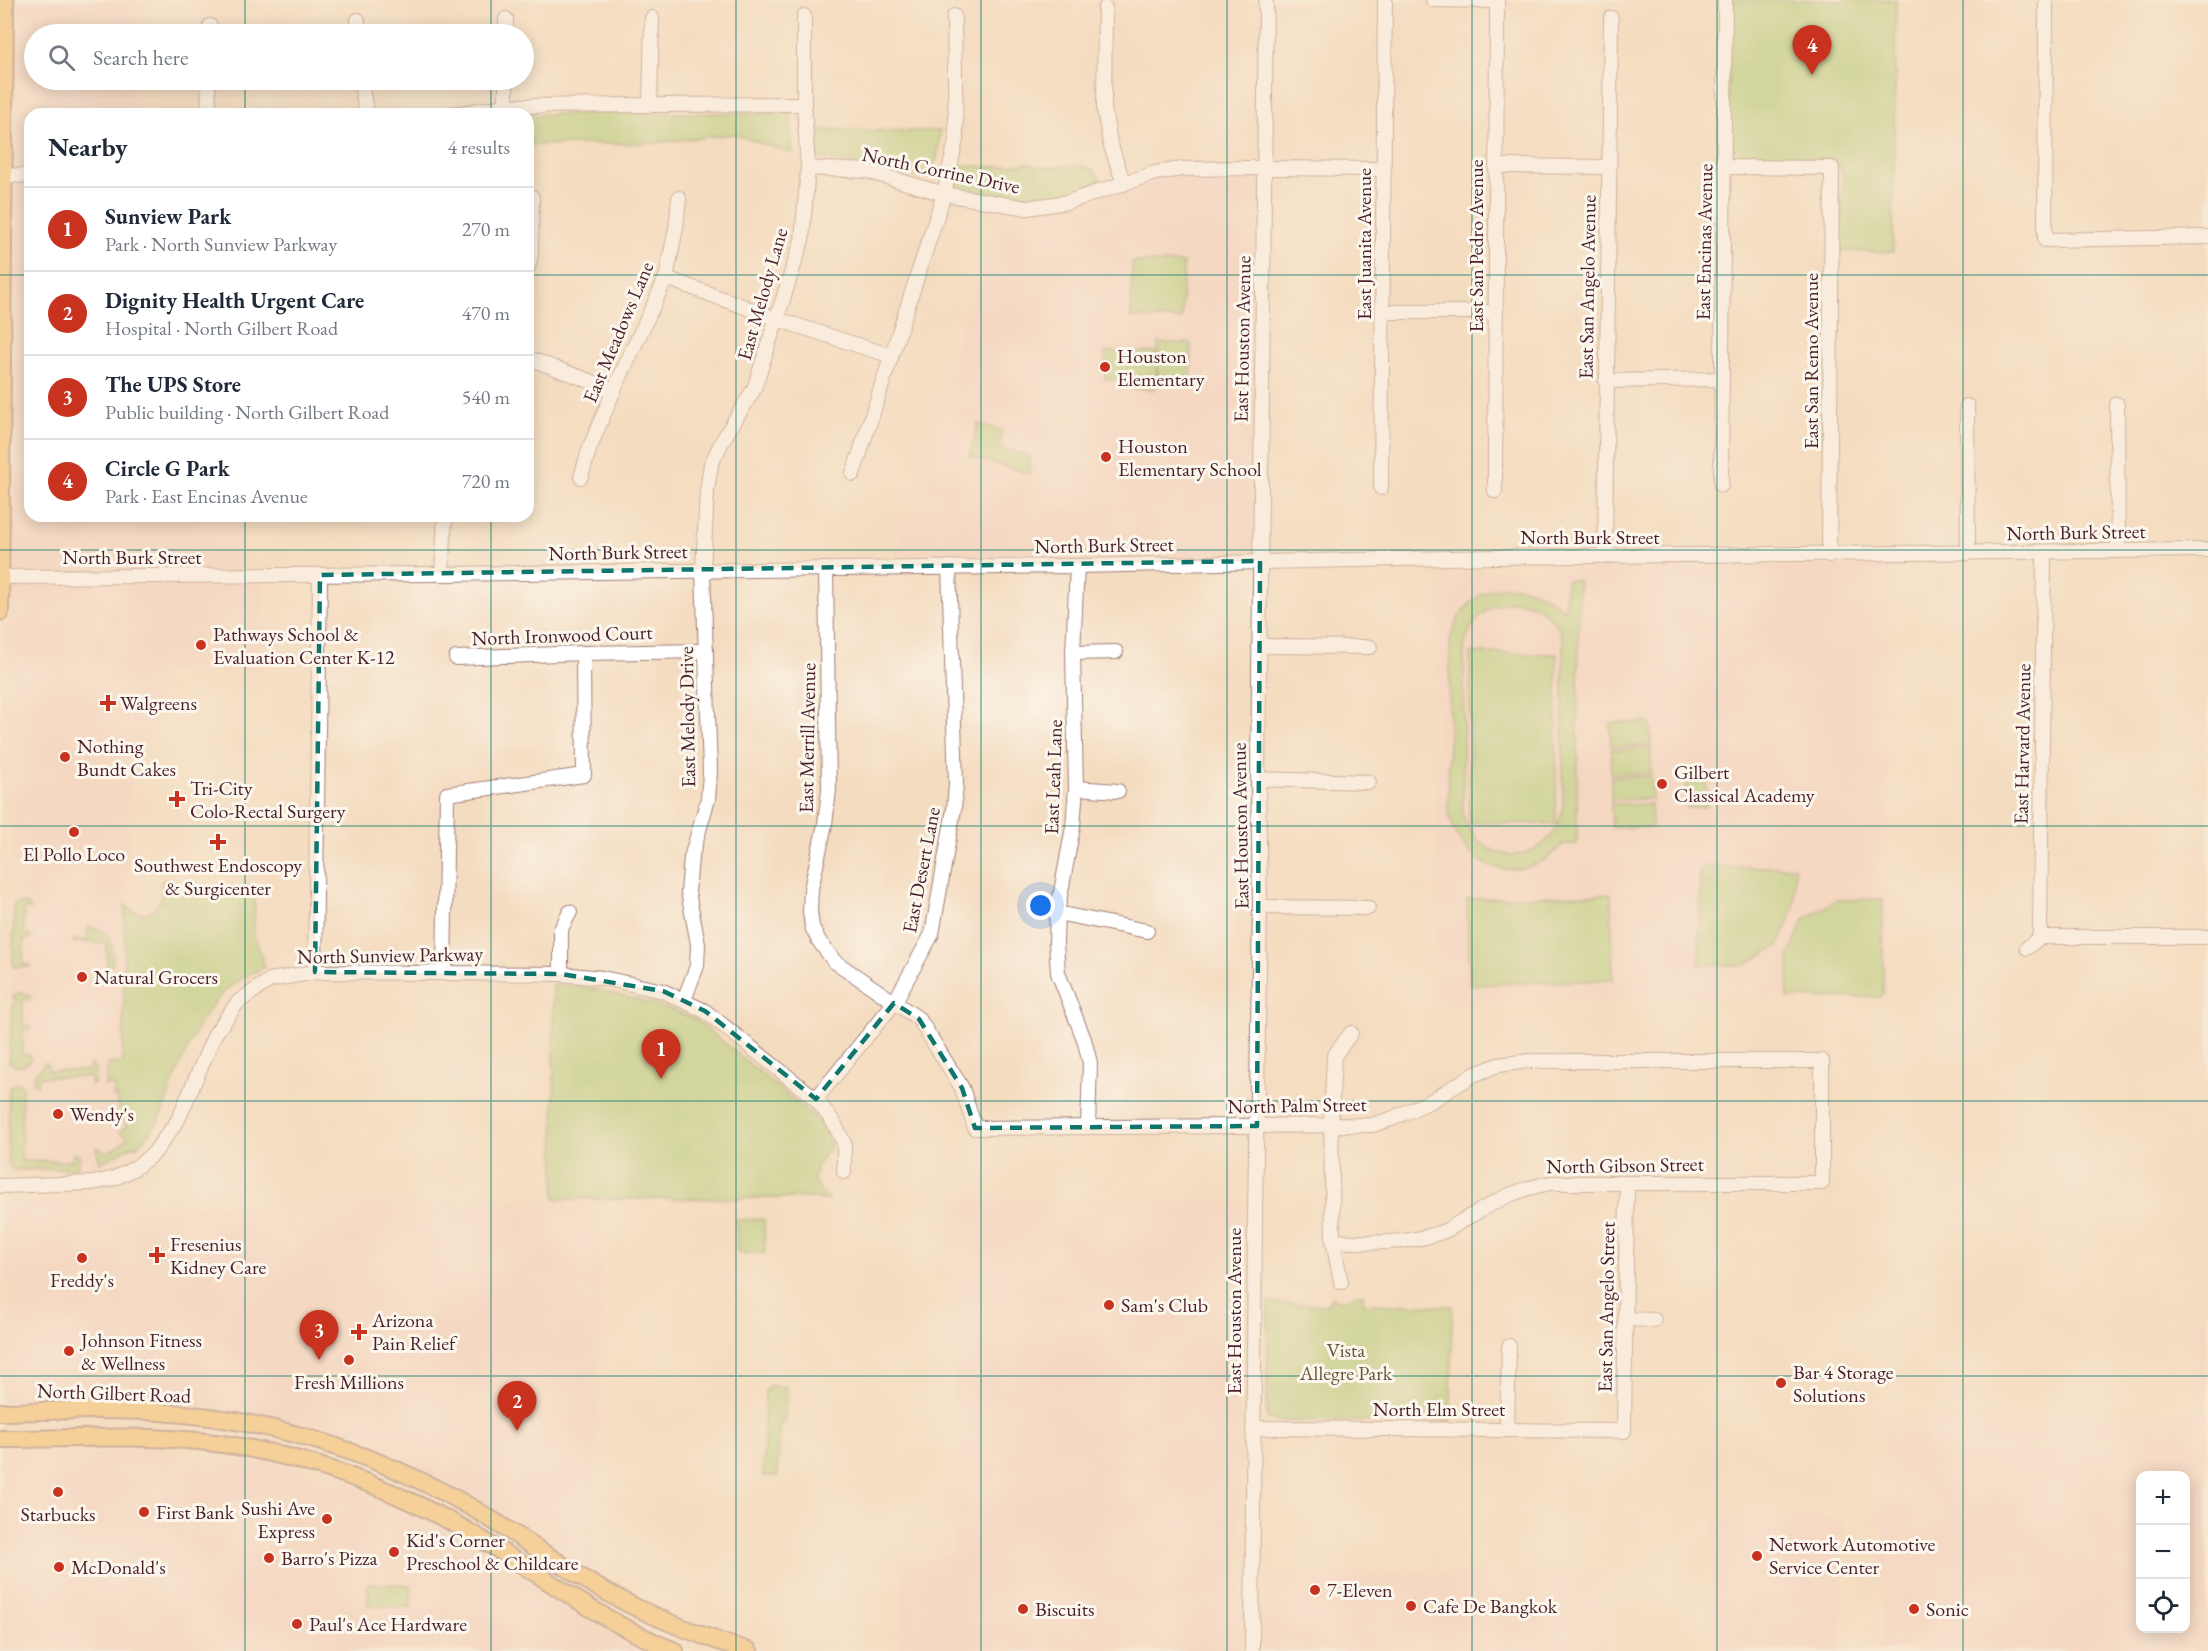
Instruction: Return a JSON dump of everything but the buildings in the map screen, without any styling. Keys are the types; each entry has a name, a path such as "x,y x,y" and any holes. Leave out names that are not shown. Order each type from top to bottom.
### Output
{"main road":[{"path":"0,612 5,0"},
{"name":"North Gilbert Road","path":"0,1412 159,1412 262,1427 347,1450 413,1478 477,1511 600,1589 649,1614 721,1643 749,1651"},
{"path":"255,1449 262,1427"},
{"path":"0,1439 175,1439 255,1449 347,1474 412,1502 470,1532 572,1598 636,1634 675,1651"}],"street":[{"name":"East Houston Avenue","path":"1251,1651 1260,907 1258,779 1266,0"},
{"name":"East Juanita Avenue","path":"1381,489 1385,0"},
{"path":"1433,0 1497,1"},
{"name":"East Encinas Avenue","path":"1721,485 1725,0"},
{"path":"2046,0 2045,240 2208,237"},
{"name":"East San Pedro Avenue","path":"1495,491 1497,1"},
{"path":"1105,8 1104,109 1110,143 1124,184"},
{"name":"East Melody Lane","path":"703,570 707,491 711,464 754,389 802,240 808,168 804,104 804,16"},
{"path":"853,474 944,194 956,140 954,16"},
{"path":"650,105 652,18"},
{"name":"East San Angelo Avenue","path":"1605,556 1611,18"},
{"path":"506,19 506,24"},
{"path":"208,90 208,108"},
{"path":"362,90 366,108"},
{"path":"506,90 506,106"},
{"path":"493,108 506,106 804,104"},
{"path":"1496,166 1608,167"},
{"name":"East San Remo Avenue","path":"1724,167 1832,168 1829,555"},
{"name":"North Corrine Drive","path":"808,168 867,171 944,194 1027,208 1068,202 1155,173 1182,169 1384,169"},
{"path":"2,175 24,176"},
{"name":"East Meadows Lane","path":"581,477 590,447 614,390 666,278 676,228 679,198"},
{"path":"666,278 777,319 891,356"},
{"path":"1384,312 1496,312"},
{"path":"534,360 614,390"},
{"path":"1606,381 1722,378"},
{"path":"2117,404 2118,551"},
{"path":"1967,406 1968,553"},
{"path":"442,574 445,522"},
{"name":"North Burk Street","path":"0,577 442,574 1077,566 1605,556 2208,550"},
{"name":"East Harvard Avenue","path":"2040,937 2044,552"},
{"name":"East Leah Lane","path":"1077,566 1073,653 1076,788 1073,827 1057,913 1058,972 1084,1039 1090,1063 1088,1127"},
{"name":"East Desert Lane","path":"816,1099 894,1003 932,934 954,808 956,783 949,567"},
{"name":"East Merrill Avenue","path":"826,569 829,790 825,824 811,890 812,927 834,962 920,1019 962,1088 975,1128"},
{"name":"East Melody Drive","path":"684,1000 697,966 698,955 688,892 691,858 708,799 710,772 703,570"},
{"path":"315,972 320,575"},
{"path":"1259,646 1370,647"},
{"name":"North Ironwood Court","path":"456,658 706,651"},
{"path":"1073,653 1116,652"},
{"path":"444,972 447,794 584,775 583,653"},
{"path":"1258,779 1369,782"},
{"path":"1076,788 1118,791"},
{"path":"1260,907 1368,908"},
{"path":"561,974 561,929 570,912"},
{"path":"1057,913 1147,931"},
{"path":"2027,948 2040,937 2208,937"},
{"name":"North Sunview Parkway","path":"0,1186 93,1183 115,1178 135,1168 154,1153 178,1120 215,1034 238,1002 270,980 315,972 561,974 603,978 663,991 705,1011 816,1099"},
{"path":"1341,1282 1333,1241 1331,1125 1334,1056 1351,1033"},
{"name":"North Palm Street","path":"975,1128 1372,1125 1431,1101 1473,1075 1498,1065 1529,1061 1822,1061 1822,1184"},
{"path":"816,1099 834,1123 844,1143 844,1172"},
{"name":"North Gibson Street","path":"1333,1241 1371,1243 1407,1240 1442,1232 1503,1197 1524,1188 1550,1183 1822,1184"},
{"name":"East San Angelo Street","path":"1624,1431 1627,1185"},
{"path":"1626,1319 1654,1320"},
{"path":"1507,1429 1509,1346"},
{"name":"North Elm Street","path":"1253,1428 1624,1431"}],"highlighted area":[{"path":"1260,561 1257,1126 975,1128 962,1088 919,1019 894,1003 816,1099 705,1011 663,991 561,974 315,972 320,575"}],"shaded area":[{"path":"15,0 136,0 136,24 24,24 24,90 136,90 136,108 24,108 24,522 244,522 244,575 262,575 260,670 160,671 158,743 131,742 128,905 125,905 123,1064 116,1096 122,1118 113,1122 122,1119 127,1126 128,1137 136,1147 107,1164 74,1172 12,1172 8,1171 5,1164 6,1040 10,1014 13,753 9,725"},
{"name":"Houston Elementary","path":"1264,169 1260,561 892,568 925,443 1001,204 1027,208 1155,173"},
{"name":"Gilbert Classical Academy","path":"1890,564 1887,997 1434,1003 1439,571"},
{"path":"135,1182 134,1205 603,1200 595,1577 471,1496 410,1465 348,1440 277,1420 212,1408 18,1402 9,1399 3,1392 9,1344 10,1289 5,1265 6,1205 15,1200 86,1199 104,1195"},
{"path":"953,1197 1241,1202 1239,1651 901,1651 903,1557 952,1556"},
{"path":"2198,1320 2208,1320 2208,1651 1881,1651 1883,1417 2198,1416"},
{"path":"127,1448 142,1448 240,1463 273,1463 369,1493 428,1519 607,1629 652,1651 3,1651 5,1465 7,1457 20,1450 56,1455 98,1455"},
{"path":"1713,1517 1843,1518 1842,1651 1712,1651"},
{"path":"1603,1572 1602,1651 1264,1651 1265,1573"}],"green space":[{"path":"1729,0 1896,0 1893,252 1840,251 1843,176 1840,167 1829,159 1735,158 1728,151"},
{"path":"790,113 793,154 734,134 653,143 534,145 534,115"},
{"path":"811,130 940,131 937,159 927,179 814,156"},
{"path":"1029,163 1038,167 1086,167 1101,180 1075,192 1045,198 999,198 953,191 959,165 993,167"},
{"path":"1132,262 1183,263 1182,319 1131,318"},
{"path":"1158,343 1191,343 1191,377 1158,377"},
{"path":"1105,352 1156,352 1156,389 1133,389 1129,385 1129,379 1105,379"},
{"path":"978,424 1002,431 999,448 1030,456 1030,474 969,456"},
{"path":"1566,580 1579,580 1577,844 1563,844 1546,858 1529,867 1511,869 1493,866 1477,859 1464,846 1454,829 1448,808 1450,639 1458,619 1469,604 1483,594 1498,588 1515,587 1532,590 1549,598 1565,611","holes":["1523,602 1538,608 1550,617 1563,639 1563,807 1557,827 1546,841 1532,850 1516,854 1500,853 1485,846 1472,833 1463,815 1464,652 1473,624 1486,611 1504,603"]},
{"path":"1470,653 1557,654 1556,824 1469,823"},
{"path":"1650,722 1651,746 1611,747 1610,723"},
{"path":"1651,749 1651,773 1611,774 1611,750"},
{"path":"1685,769 1706,769 1707,807 1686,808"},
{"path":"1651,776 1652,799 1611,800 1611,777"},
{"path":"1611,804 1651,804 1652,827 1612,828"},
{"path":"1704,867 1795,867 1794,907 1779,945 1745,965 1699,965 1700,871"},
{"path":"167,878 169,886 255,887 254,935 265,967 229,987 203,1018 178,1069 159,1120 151,1132 136,1147 134,1145 100,1163 96,1148 106,1153 128,1138 120,1132 127,1125 122,1119 116,1124 113,1122 122,1117 116,1096 113,1097 115,1087 107,1084 105,1087 108,1064 123,1063 125,905 139,913 151,911 160,902 162,886 160,884"},
{"path":"1611,894 1613,980 1470,985 1467,899"},
{"path":"1883,899 1883,994 1879,997 1788,998 1789,958 1804,919 1837,900"},
{"path":"26,903 31,909 24,909 24,934 32,936 24,939 23,964 31,965 29,967 13,967 14,906"},
{"path":"88,927 101,930 109,938 113,962 107,969 107,943 73,942 73,940 88,940"},
{"path":"553,984 584,987 635,999 696,1020 812,1115 821,1126 828,1138 830,1148 816,1166 814,1180 830,1200 820,1200 820,1198 555,1199"},
{"path":"18,993 28,994 31,997 23,1000 23,1025 31,1026 30,1029 23,1029 22,1055 30,1055 31,1058 24,1066 15,1066 9,1061 13,1003 18,1001 13,999 13,996"},
{"path":"45,1063 48,1064 48,1071 89,1071 92,1064 95,1069 94,1084 90,1084 89,1077 39,1077 37,1085 33,1081 34,1075"},
{"path":"19,1083 22,1085 21,1161 72,1161 73,1153 76,1152 80,1155 77,1168 15,1170 8,1164 9,1088"},
{"path":"764,1219 765,1253 737,1253 736,1220"},
{"name":"Vista Allegre Park","path":"1356,1294 1363,1294 1364,1304 1452,1306 1451,1421 1275,1421 1267,1418 1268,1303 1326,1305 1332,1297 1340,1301"},
{"path":"768,1386 786,1386 785,1423 779,1424 778,1476 763,1476 765,1390 768,1390"},
{"path":"368,1584 411,1585 411,1607 368,1606"}],"place":[{"name":"Circle G Park","path":"1812,75"},
{"name":"Houston Elementary","path":"1105,367"},
{"name":"Houston Elementary School","path":"1106,457"},
{"name":"Pathways School & Evaluation Center K-12","path":"201,645"},
{"name":"Walgreens","path":"108,703"},
{"name":"Nothing Bundt Cakes","path":"65,757"},
{"name":"Gilbert Classical Academy","path":"1662,784"},
{"name":"Tri-City Colo-Rectal Surgery","path":"177,799"},
{"name":"El Pollo Loco","path":"74,832"},
{"name":"Southwest Endoscopy & Surgicenter","path":"218,842"},
{"name":"Natural Grocers","path":"82,977"},
{"name":"Sunview Park","path":"661,1079"},
{"name":"Wendy's","path":"58,1114"},
{"name":"Fresenius Kidney Care","path":"157,1255"},
{"name":"Freddy's","path":"82,1258"},
{"name":"Sam's Club","path":"1109,1305"},
{"name":"Arizona Pain Relief","path":"359,1332"},
{"name":"Johnson Fitness & Wellness","path":"69,1351"},
{"name":"The UPS Store","path":"319,1360"},
{"name":"Fresh Millions","path":"349,1360"},
{"name":"Bar 4 Storage Solutions","path":"1781,1383"},
{"name":"Dignity Health Urgent Care","path":"517,1431"},
{"name":"Starbucks","path":"58,1492"},
{"name":"First Bank","path":"144,1512"},
{"name":"Sushi Ave Express","path":"327,1519"},
{"name":"Kid's Corner Preschool & Childcare","path":"394,1552"},
{"name":"Network Automotive Service Center","path":"1757,1556"},
{"name":"Barro's Pizza","path":"269,1558"},
{"name":"McDonald's","path":"59,1567"},
{"name":"7-Eleven","path":"1315,1590"},
{"name":"Cafe De Bangkok","path":"1411,1606"},
{"name":"Biscuits","path":"1023,1609"},
{"name":"Sonic","path":"1914,1609"},
{"name":"Paul's Ace Hardware","path":"297,1624"}]}
